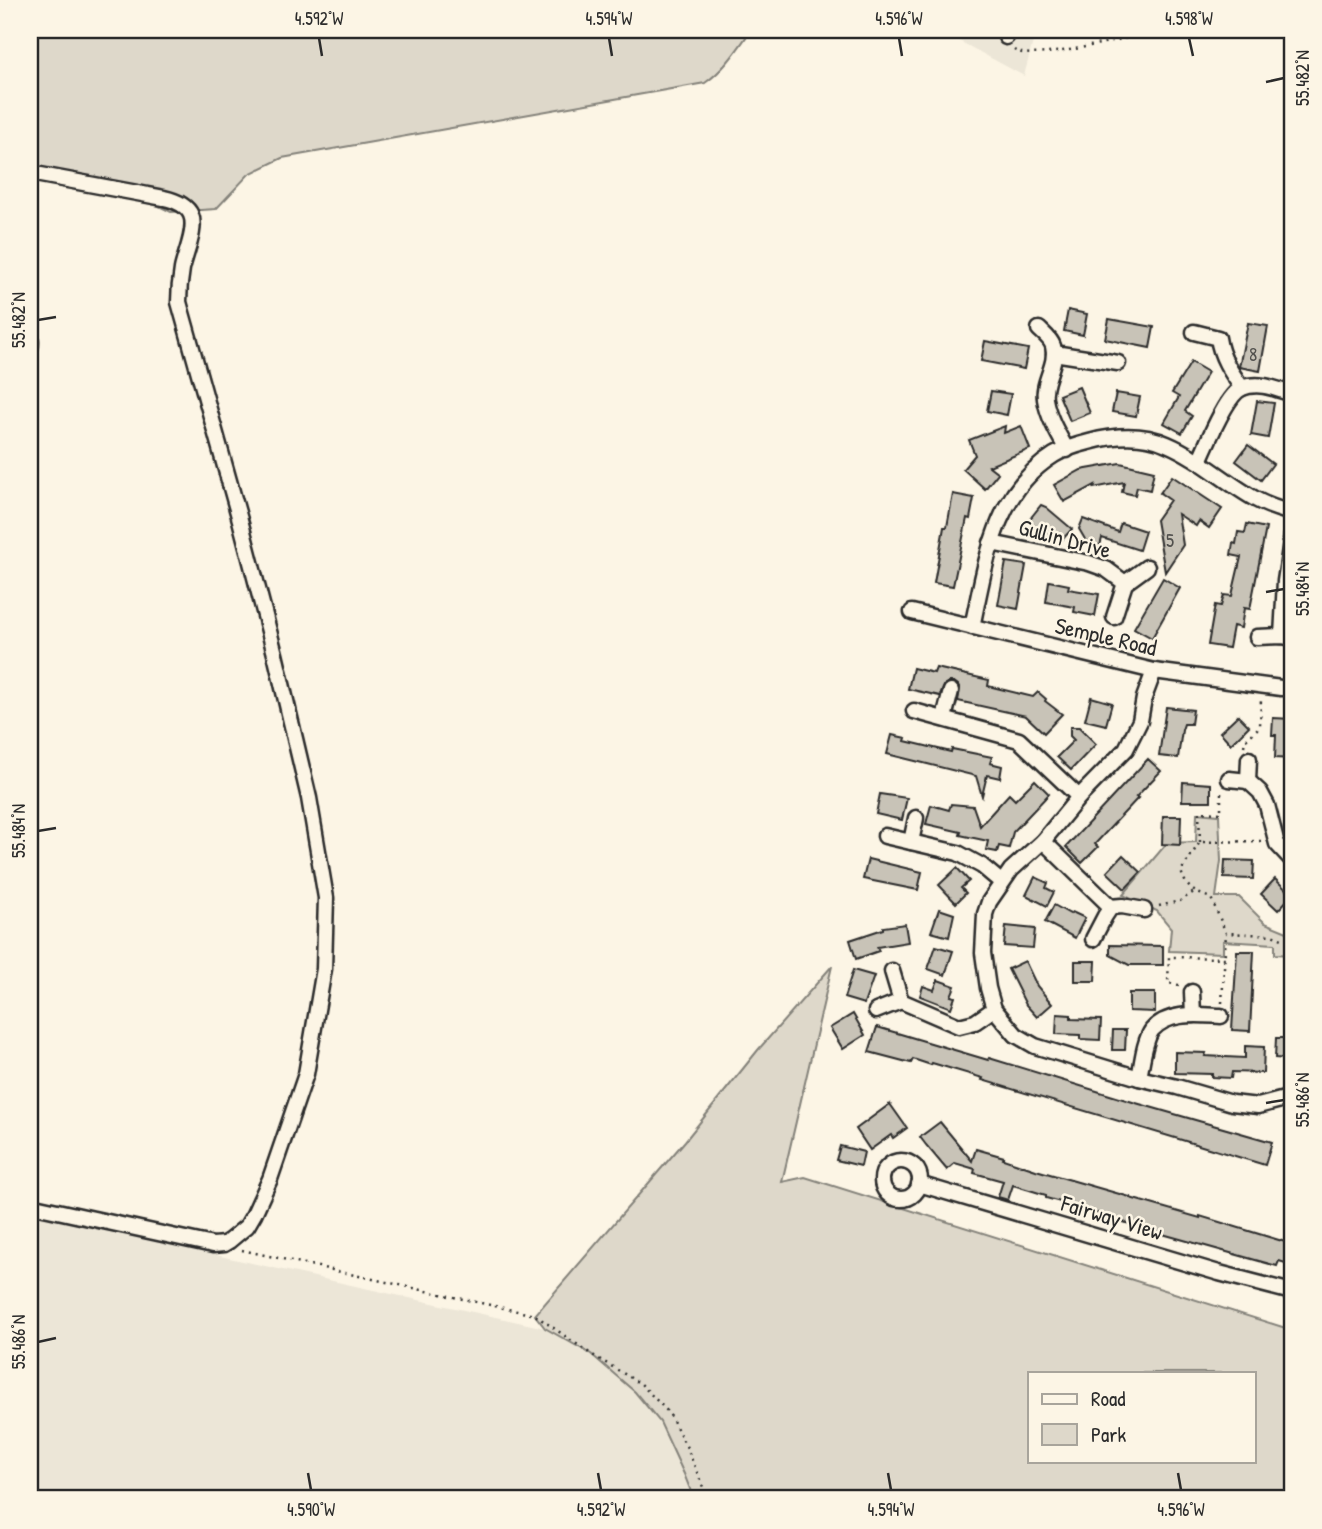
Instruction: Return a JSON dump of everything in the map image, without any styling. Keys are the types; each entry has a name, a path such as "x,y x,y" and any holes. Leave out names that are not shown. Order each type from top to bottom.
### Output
{"street":[{"path":"30,173 164,198 183,206 191,214 193,228 182,267 179,302 275,654 309,798 326,898 324,969 306,1074 270,1179 247,1226 224,1244 203,1244 30,1205"},
{"path":"1039,328 1052,343 1054,353 1045,397 1052,421 1066,450"},
{"path":"1194,332 1218,338 1219,349 1227,366 1242,388"},
{"path":"1054,353 1118,363"},
{"path":"1199,461 1228,402 1237,390 1249,385 1264,385 1292,394"},
{"path":"972,627 991,543 1002,514 1016,491 1035,469 1056,453 1096,440 1119,436 1142,437 1166,443 1199,461 1258,501 1292,513"},
{"path":"1258,638 1287,637 1285,581 1292,535"},
{"name":"Gullin Drive","path":"991,543 1089,563 1106,569 1125,583"},
{"name":"Gullin Drive","path":"1114,617 1125,583 1147,567"},
{"name":"Semple Road","path":"912,612 1154,671 1292,688"},
{"path":"1154,671 1144,698 1140,721 1126,749 1079,797 1043,841 1011,870 989,902 983,934 988,988 995,1009 1016,1035 1035,1045 1139,1078 1232,1103 1258,1106 1292,1097"},
{"path":"944,718 951,691"},
{"path":"914,711 1019,740 1079,797"},
{"path":"1247,754 1248,780 1260,792 1267,806 1277,844 1292,860"},
{"path":"1225,783 1248,780"},
{"path":"911,842 916,818"},
{"path":"885,836 958,853 982,866 1001,882"},
{"path":"1043,841 1111,907 1144,910"},
{"path":"1093,939 1111,907"},
{"path":"892,971 901,1001"},
{"path":"1192,992 1193,1015"},
{"path":"876,1011 901,1001 959,1026 975,1022 995,1009"},
{"path":"1139,1078 1146,1045 1153,1030 1165,1021 1177,1017 1221,1016"},
{"name":"Fairway View","path":"919,1184 1292,1292"}],"path":[{"path":"1006,33 1006,44 1018,53 1038,55 1161,30"},
{"path":"1286,30 1292,33"},
{"path":"1247,754 1245,741 1259,726 1261,699"},
{"path":"1221,1016 1226,933 1211,898 1194,892 1185,883 1181,871 1200,842 1199,812 1221,813 1225,783"},
{"path":"1200,842 1267,841 1277,844"},
{"path":"1144,910 1180,901 1194,892"},
{"path":"1226,933 1272,935 1292,943"},
{"path":"1192,992 1193,987 1179,987 1179,984 1168,983 1169,957 1225,958"},
{"path":"218,1245 535,1315 591,1354 641,1384 669,1413 708,1499"}],"shaded area":[{"path":"939,30 1036,30 1024,76"},
{"path":"30,1214 545,1328 591,1354 635,1392 660,1421 694,1499 30,1499"}],"green space":[{"path":"30,30 751,30 725,65 705,83 282,158 249,174 216,209 171,212 125,197 30,181"},
{"path":"30,317 40,341 38,353 30,365"},
{"path":"1197,813 1219,815 1221,861 1216,897 1239,897 1265,923 1292,934 1292,955 1275,954 1275,944 1223,941 1223,953 1169,951 1171,928 1157,911 1123,895 1167,843 1196,842"},
{"path":"832,966 782,1182 805,1177 1292,1330 1292,1499 694,1499 660,1422 635,1392 591,1354 545,1328 535,1315 685,1141 758,1050"}],"building":[{"path":"1068,310 1087,314 1083,335 1064,331"},
{"path":"1109,319 1154,327 1150,348 1105,339"},
{"path":"1248,323 1268,326 1260,371 1239,367"},
{"path":"985,341 1028,349 1024,369 981,361"},
{"path":"1191,362 1208,372 1185,411 1192,416 1182,433 1164,423 1179,397 1172,393"},
{"path":"1079,387 1090,413 1070,421 1059,395"},
{"path":"991,391 1011,394 1007,415 987,411"},
{"path":"1116,393 1140,397 1136,416 1112,412"},
{"path":"1257,401 1274,403 1268,438 1251,435"},
{"path":"1005,426 1004,433 1021,426 1030,449 989,466 998,473 985,489 963,469 975,455 969,440"},
{"path":"1248,445 1273,464 1261,480 1236,461"},
{"path":"1120,463 1154,471 1150,490 1137,487 1135,495 1122,492 1124,482 1094,488 1095,485 1064,502 1054,485 1081,470"},
{"path":"1172,476 1222,509 1209,528 1199,521 1196,526 1178,514 1183,545 1165,572 1156,520 1170,500 1160,493"},
{"path":"953,494 974,498 970,519 967,518 953,586 934,583"},
{"path":"1041,505 1072,529 1059,543 1045,530 1039,537 1025,525"},
{"path":"1083,519 1118,532 1121,523 1145,531 1139,550 1102,538 1100,546 1086,541 1079,529"},
{"path":"1247,524 1266,528 1250,609 1244,608 1241,628 1233,626 1229,648 1208,645 1215,605 1221,606 1224,595 1232,596 1241,557 1231,555 1233,543 1236,544 1238,532 1245,533"},
{"path":"1006,562 1026,565 1018,609 998,605"},
{"path":"1163,578 1180,588 1152,638 1134,628"},
{"path":"1049,581 1069,585 1068,589 1099,594 1095,616 1074,612 1075,607 1046,602"},
{"path":"913,668 934,673 936,668 989,680 988,686 1033,697 1038,692 1062,714 1044,733 1026,716 958,701 960,689 954,682 945,684 940,696 908,689"},
{"path":"1091,697 1112,703 1106,725 1085,720"},
{"path":"1166,707 1193,710 1191,724 1184,724 1182,730 1178,758 1159,756"},
{"path":"1238,715 1249,726 1231,744 1220,732"},
{"path":"1273,718 1292,719 1292,759 1275,758 1276,735 1272,735"},
{"path":"1070,727 1079,727 1096,744 1071,770 1057,757 1074,740 1070,736"},
{"path":"892,735 906,738 905,741 951,752 952,749 992,757 990,763 1002,766 1000,778 987,775 982,796 976,776 887,754"},
{"path":"1148,759 1161,771 1095,844 1098,847 1082,863 1066,847"},
{"path":"1035,780 1049,794 1013,832 1009,848 999,846 997,852 986,850 988,841 926,824 931,805 949,810 951,804 973,806 980,826 1009,794 1015,800"},
{"path":"1183,782 1211,784 1211,801 1182,801"},
{"path":"880,794 907,798 902,820 876,814"},
{"path":"1163,816 1181,816 1180,845 1162,844"},
{"path":"1123,855 1141,872 1125,889 1107,872"},
{"path":"868,859 922,872 918,890 863,879"},
{"path":"1225,860 1254,861 1253,879 1224,878"},
{"path":"957,868 969,881 961,888 966,893 956,903 939,885"},
{"path":"1035,877 1048,883 1046,888 1054,892 1047,906 1026,895"},
{"path":"1275,879 1292,895 1278,910 1261,894"},
{"path":"1054,905 1070,914 1072,912 1085,918 1075,938 1045,922"},
{"path":"939,909 954,914 949,937 931,932"},
{"path":"905,924 908,942 877,947 879,951 856,959 850,940 883,927"},
{"path":"1006,926 1035,929 1033,948 1004,946"},
{"path":"1110,945 1163,946 1163,965 1129,965 1110,955"},
{"path":"936,946 953,951 945,975 928,969"},
{"path":"1237,951 1254,951 1250,1031 1232,1030"},
{"path":"1025,961 1037,986 1052,1004 1037,1017 1026,1005 1008,969"},
{"path":"1075,961 1096,961 1095,981 1075,981"},
{"path":"853,970 874,976 864,1004 844,998"},
{"path":"938,980 955,986 951,996 955,997 951,1008 920,996 923,986 934,990"},
{"path":"1129,993 1155,993 1155,1012 1129,1011"},
{"path":"853,1014 865,1035 843,1049 830,1028"},
{"path":"1057,1014 1071,1015 1071,1019 1101,1020 1100,1040 1080,1039 1080,1035 1056,1034"},
{"path":"877,1027 1272,1142 1265,1165 932,1063 931,1065 913,1059 911,1063 869,1052"},
{"path":"1113,1030 1126,1030 1125,1050 1112,1050"},
{"path":"1276,1038 1288,1038 1287,1059 1275,1058"},
{"path":"1245,1046 1264,1047 1263,1073 1232,1072 1231,1078 1212,1077 1212,1074 1175,1073 1175,1052 1245,1058"},
{"path":"890,1104 907,1128 893,1138 891,1135 870,1150 856,1129"},
{"path":"940,1122 972,1161 976,1149 1036,1170 1292,1244 1292,1265 1279,1261 1277,1266 1148,1230 1063,1204 1046,1198 1046,1195 1013,1185 1008,1200 998,1197 1003,1181 974,1173 975,1169 955,1163 947,1170 926,1145 920,1137"},
{"path":"840,1146 864,1152 861,1166 836,1160"}]}
